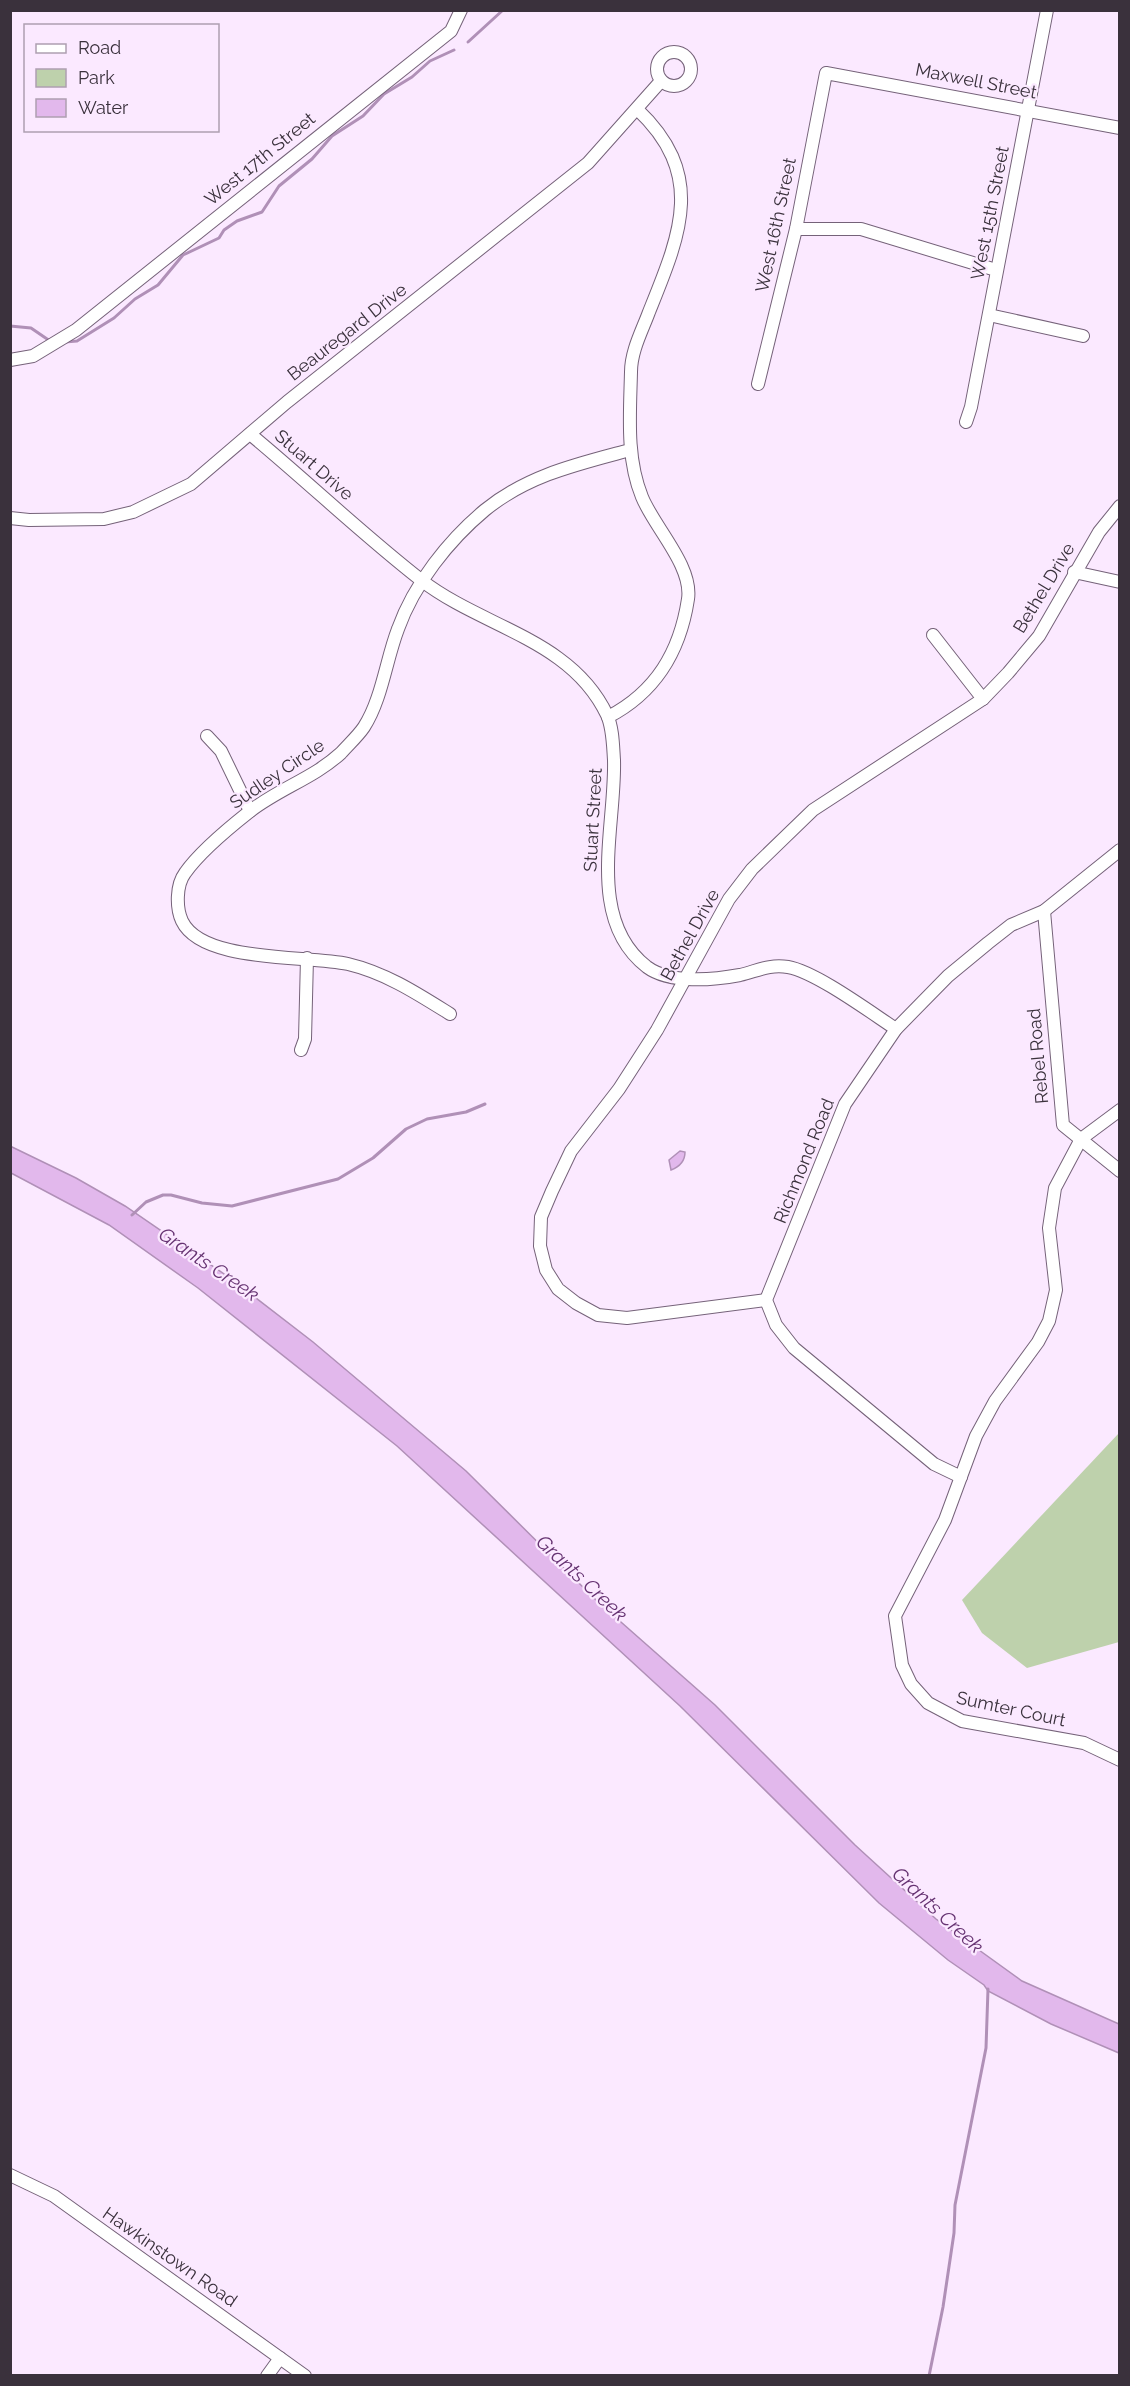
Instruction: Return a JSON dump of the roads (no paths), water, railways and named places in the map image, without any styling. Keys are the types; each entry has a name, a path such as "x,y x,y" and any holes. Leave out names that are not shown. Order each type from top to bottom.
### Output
{"street":[{"name":"West 17th Street","path":"10,360 33,356 76,330 451,32 461,10"},
{"name":"West 15th Street","path":"966,422 971,407 1047,10"},
{"name":"Maxwell Street","path":"826,73 1029,109 1119,128"},
{"name":"West 16th Street","path":"758,384 796,229 826,73"},
{"name":"Beauregard Drive","path":"10,518 104,519 133,512 191,484 588,163 661,81"},
{"path":"608,717 628,707 648,691 682,631 689,596 681,563 642,497 630,450 631,369 635,348 674,250 682,211 677,171 670,149 659,129 637,109"},
{"path":"796,229 861,229 996,270"},
{"path":"989,315 1083,336"},
{"name":"Stuart Drive","path":"250,434 320,492 353,524"},
{"name":"Sudley Circle","path":"450,1014 388,977 349,964 231,951 209,945 190,934 181,919 177,897 183,874 250,811 319,771 340,754 364,727 381,685 398,627 422,581 455,539 484,511 517,487 551,472 630,450"},
{"name":"Bethel Drive","path":"766,1300 627,1318 598,1315 576,1303 558,1289 546,1270 542,1254 542,1218 571,1151 619,1089 687,978 729,899 752,869 778,841 813,810 983,699 1039,636 1074,572 1119,506"},
{"name":"Stuart Street","path":"353,524 422,581 456,604 530,640 568,664 588,685 608,717 614,747 615,789 607,892 613,920 626,945 648,968 667,976 687,978 740,975 766,966 789,967 809,975 896,1029"},
{"path":"1074,572 1119,582"},
{"path":"933,635 983,699"},
{"path":"207,736 220,751 250,811"},
{"name":"Richmond Road","path":"766,1300 845,1104 896,1029 948,976 988,943 1011,925 1044,911 1119,850"},
{"name":"Rebel Road","path":"1044,911 1060,1112 1063,1125 1119,1171"},
{"path":"301,1050 305,1039 308,958"},
{"path":"1081,1139 1119,1110"},
{"name":"Sumter Court","path":"1081,1139 1053,1193 1049,1228 1056,1290 1049,1321 1038,1342 995,1401 976,1436 945,1520 895,1616 897,1643 902,1665 911,1684 928,1703 962,1721 1084,1743 1119,1760"},
{"path":"766,1300 776,1326 794,1348 934,1464 960,1477"},
{"name":"Hawkinstown Road","path":"10,2175 54,2196 305,2376"},
{"path":"267,2376 280,2358"}],"water":[{"name":"Grants Creek","path":"10,1146 76,1178 125,1206 230,1278 313,1342 466,1471 596,1600 715,1705 855,1845 936,1919 1022,1981 1119,2024 1119,2053 1051,2024 988,1991 984,1985 948,1960 879,1903 680,1706 397,1446 198,1288 109,1225 11,1173"},
{"path":"680,1151 685,1152 683,1161 671,1170 669,1160"}],"waterway":[{"path":"468,42 503,10"},
{"path":"65,342 77,341 114,318 135,299 158,285 183,255 219,238 224,230 237,221 262,212 279,186 312,159 332,136 363,116 384,94 412,77 430,61 454,50"},
{"path":"10,326 31,328 50,341"},
{"path":"132,1215 146,1202 163,1195 232,1206 338,1179 373,1158 406,1129 427,1119 466,1112 485,1104"},
{"path":"929,2376 943,2307 954,2233 955,2205 986,2048 988,1989"}]}
